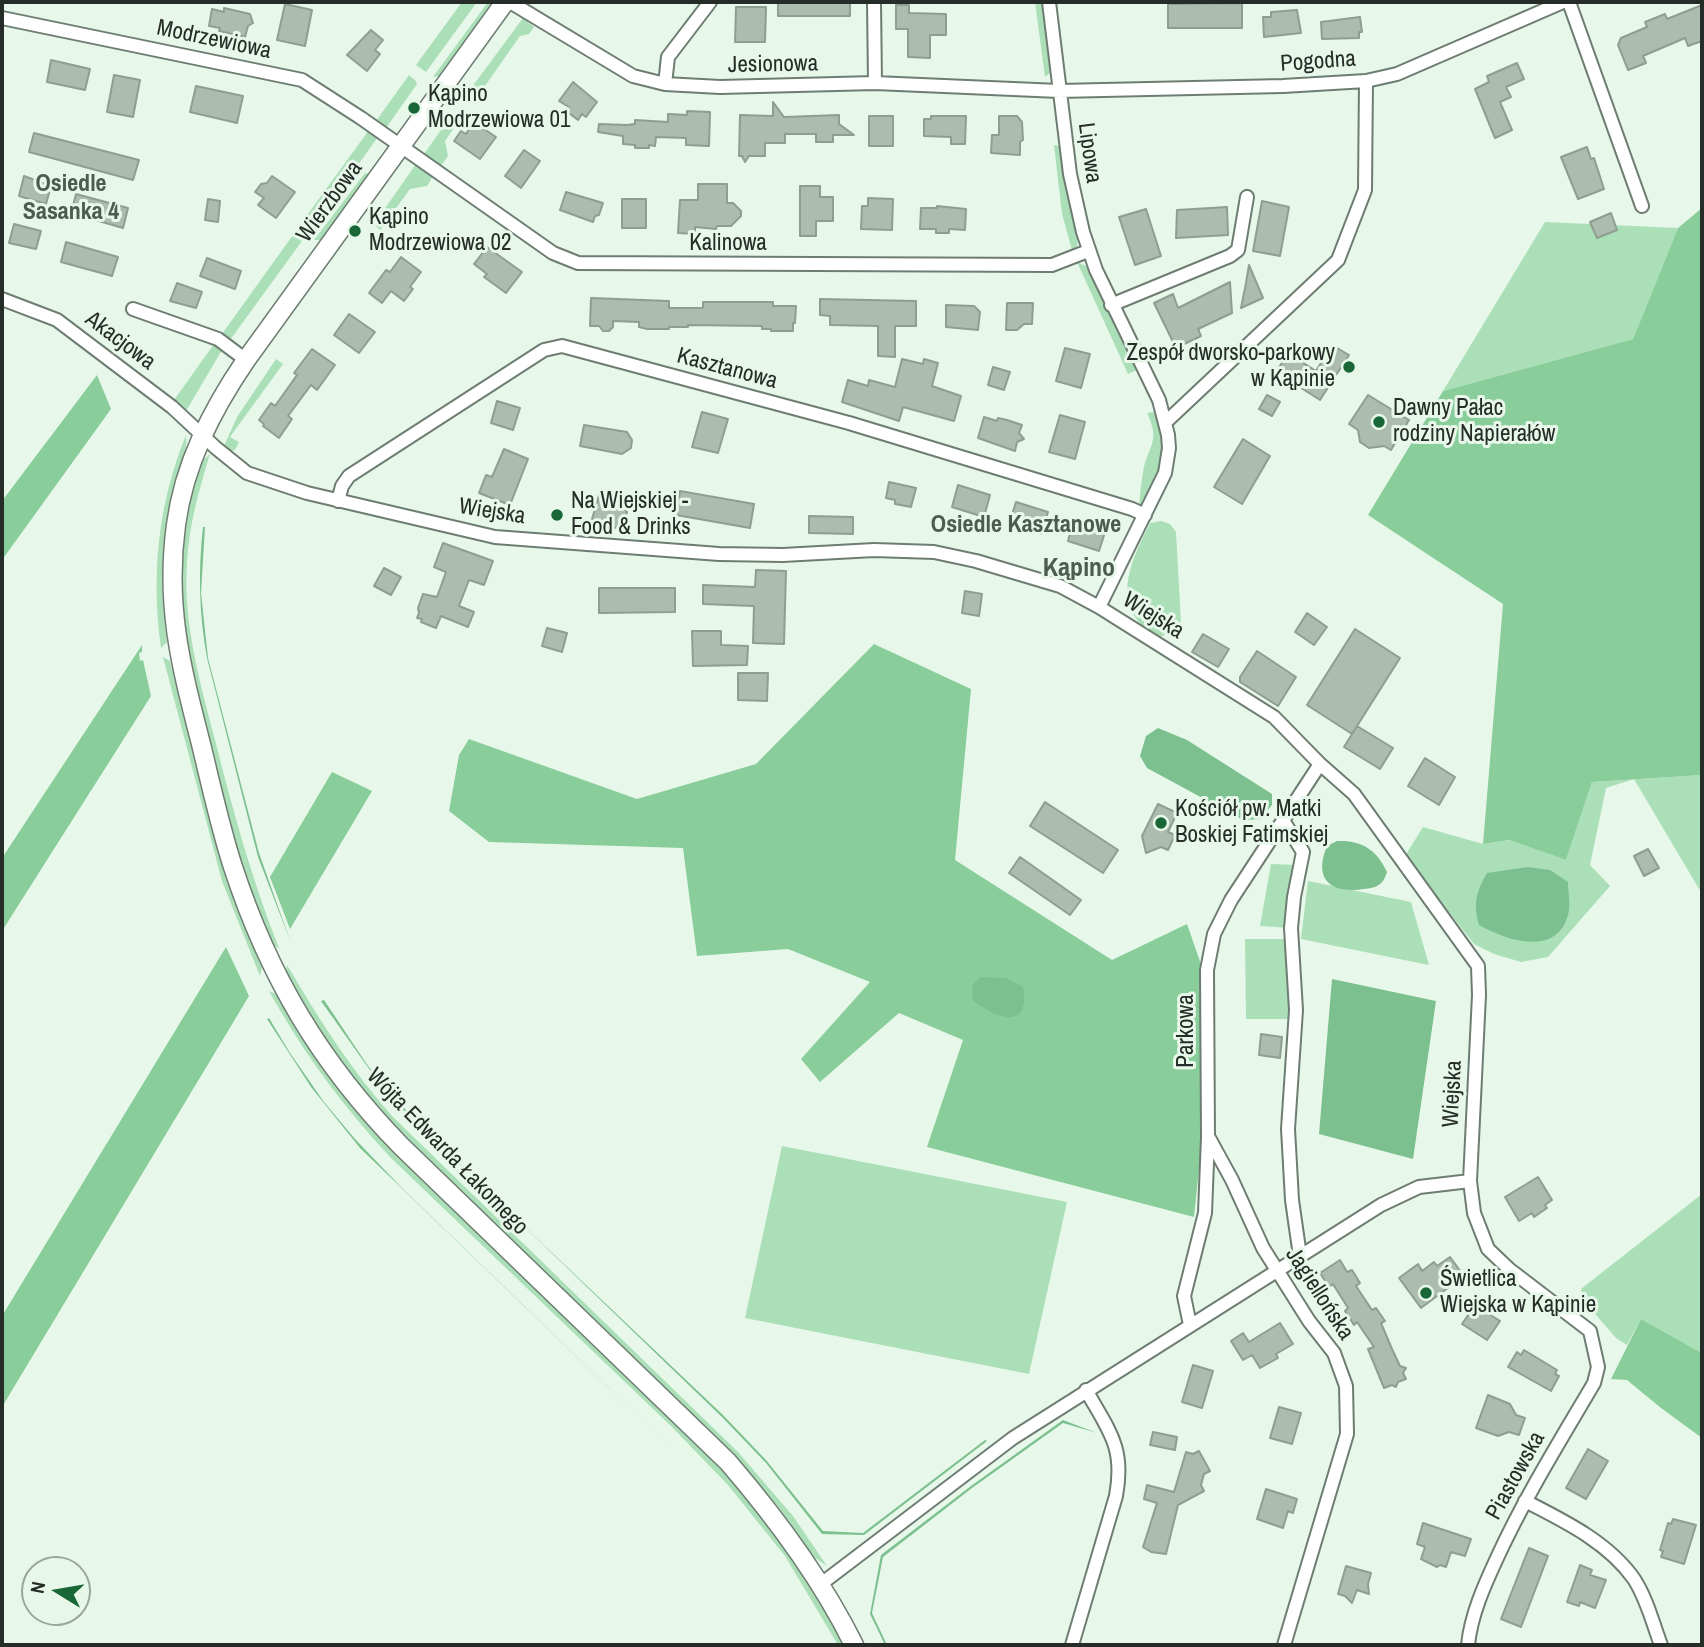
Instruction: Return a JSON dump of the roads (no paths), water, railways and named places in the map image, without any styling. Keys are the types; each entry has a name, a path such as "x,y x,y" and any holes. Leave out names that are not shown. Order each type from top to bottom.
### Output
{"street":[{"name":"Jesionowa","path":"507,2 633,76 665,83 720,87 874,83 1059,91"},
{"name":"Wierzbowa","path":"202,435 226,389 246,360 507,2"},
{"path":"665,83 668,57 709,2"},
{"path":"874,2 874,83"},
{"name":"Lipowa","path":"1049,2 1073,187 1088,251 1167,421 1169,449 1165,473 1099,607"},
{"name":"Pogodna","path":"1059,91 1283,86 1366,81 1397,74 1566,2 1642,206"},
{"name":"Modrzewiowa","path":"2,18 302,80 401,146"},
{"path":"1167,421 1338,260 1365,190 1366,81"},
{"name":"Kalinowa","path":"401,146 553,253 578,263 1052,265 1088,251"},
{"path":"1111,305 1230,256 1238,250 1247,197"},
{"name":"Akacjowa","path":"2,299 57,320 172,407 202,435"},
{"path":"133,309 218,339 246,360"},
{"name":"Kasztanowa","path":"338,501 342,486 349,476 544,350 562,346 849,423 1145,515"},
{"name":"Wiejska","path":"202,435 247,473 286,487 495,537 719,554 783,555 874,550 934,552 976,561 1060,586 1099,607 1274,717 1320,764 1354,793 1478,966 1470,1181 1474,1213 1488,1249 1509,1269 1590,1331"},
{"name":"Wójta Edwarda Łakomego","path":"202,435 188,473 176,523 172,607 180,661 232,866 251,919 295,1010 365,1110 728,1462 771,1511 821,1584 854,1645"},
{"name":"Parkowa","path":"1190,1325 1184,1296 1205,1213 1208,1137 1207,970 1214,934 1231,900 1320,764"},
{"path":"1284,822 1303,852 1291,928 1296,1010 1288,1129 1292,1200 1300,1256"},
{"name":"Jagiellońska","path":"1208,1137 1232,1180 1259,1239 1309,1321 1334,1353 1346,1386 1347,1434 1284,1645"},
{"path":"821,1584 1013,1438 1300,1256 1405,1192 1432,1184 1470,1181"},
{"name":"Piastowska","path":"1468,1645 1474,1615 1487,1580 1525,1500 1594,1383 1598,1367 1590,1331"},
{"path":"1072,1645 1120,1474 1117,1446 1086,1390"},
{"path":"1525,1500 1614,1554 1640,1590 1661,1645"}],"place":[{"name":"Kąpino Modrzewiowa 01","path":"414,108"},
{"name":"Kąpino Modrzewiowa 02","path":"355,231"},
{"name":"Zespół dworsko-parkowy w Kąpinie","path":"1349,367"},
{"name":"Dawny Pałac rodziny Napierałów","path":"1379,422"},
{"name":"Na Wiejskiej - Food & Drinks","path":"557,515"},
{"name":"Kościół pw. Matki Boskiej Fatimskiej","path":"1161,823"},
{"name":"Świetlica Wiejska w Kąpinie","path":"1426,1293"}],"district":[{"name":"Osiedle Sasanka 4","path":"71,199"},
{"name":"Osiedle Kasztanowe","path":"1026,526"},
{"name":"Kąpino","path":"1079,569"}]}
